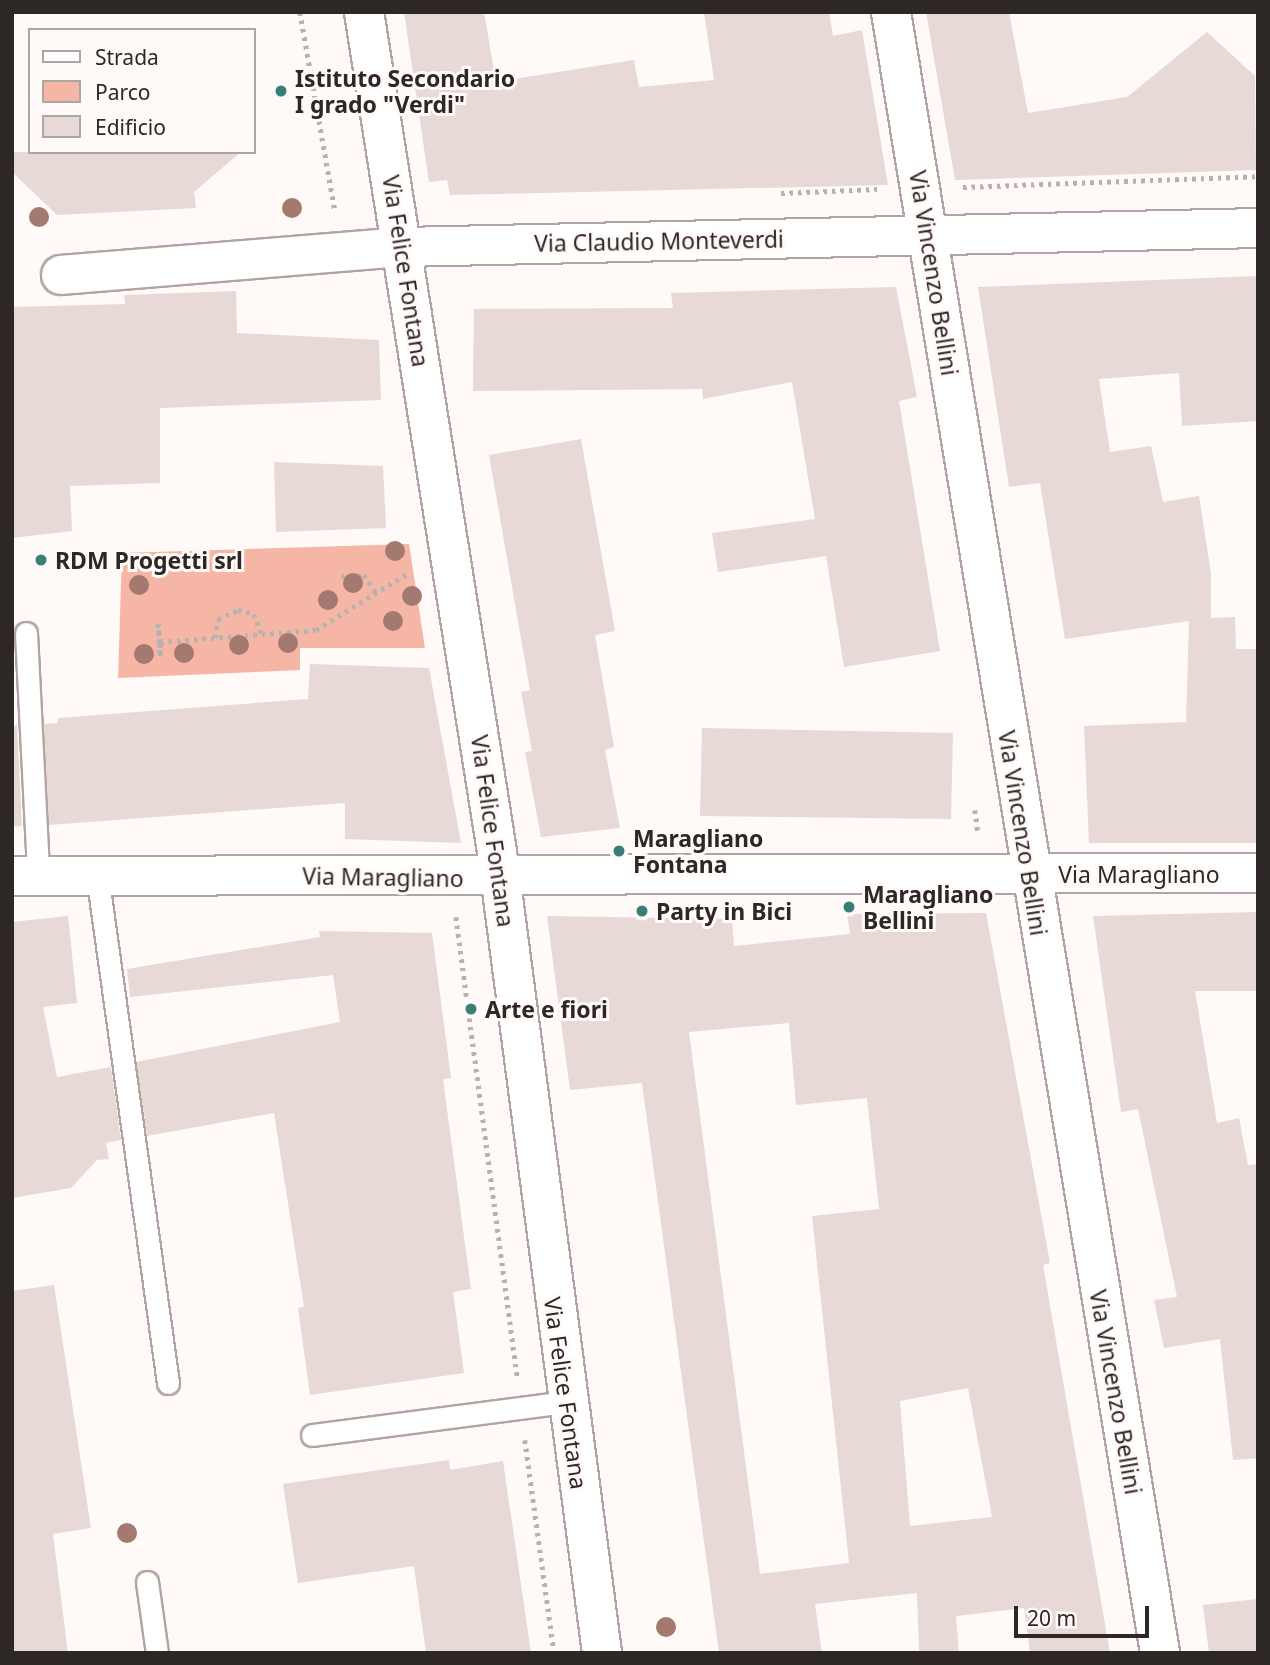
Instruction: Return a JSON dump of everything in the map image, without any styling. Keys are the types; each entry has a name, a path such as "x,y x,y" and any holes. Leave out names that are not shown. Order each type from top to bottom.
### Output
{"street":[{"name":"Via Felice Fontana","path":"364,12 500,878 566,1402 602,1653"},
{"name":"Via Vincenzo Bellini","path":"891,12 929,236 1029,874 1160,1653"},
{"name":"Via Claudio Monteverdi","path":"61,275 403,247 1258,228"},
{"name":"Via Maragliano","path":"25,875 500,878 1258,873"}],"lane":[{"path":"25,875 26,633"},
{"path":"97,874 168,1383"},
{"path":"312,1435 566,1402"},
{"path":"147,1582 157,1653"}],"path":[{"path":"300,12 336,219"},
{"path":"956,187 1258,176"},
{"path":"160,642 316,630 422,564"},
{"path":"341,576 364,575 376,593"},
{"path":"215,638 218,619 238,610 254,614 262,635"},
{"path":"158,624 159,633 160,642 160,656 158,624"},
{"path":"454,906 554,1653"}],"green space":[{"path":"409,544 425,648 300,648 300,670 118,678 122,553"}],"building":[{"path":"404,12 484,12 496,82 634,60 639,87 714,80 704,12 829,12 833,36 862,30 888,185 450,195 447,180 429,182"},
{"path":"926,12 1009,12 1028,113 1127,97 1207,32 1255,76 1256,170 955,180"},
{"path":"12,152 239,154 194,192 196,208 57,215 12,172"},
{"path":"1258,276 1258,421 1182,426 1179,373 1099,379 1110,452 1151,446 1163,502 1199,496 1211,573 1211,618 1235,617 1236,649 1258,649 1258,843 1089,843 1084,726 1186,722 1189,621 1065,639 1040,483 1009,487 978,287"},
{"path":"896,287 917,397 899,401 940,651 844,667 826,556 718,572 712,533 815,519 792,382 703,399 702,389 473,391 474,309 673,308 671,293"},
{"path":"236,291 237,333 379,340 381,400 160,408 160,483 70,486 72,531 12,538 12,307 125,304 124,295"},
{"path":"581,439 615,631 595,635 614,747 605,750 620,828 541,837 525,752 532,751 521,692 530,690 489,455"},
{"path":"274,462 383,466 386,528 276,532"},
{"path":"310,664 429,668 461,843 345,839 345,803 49,825 44,724 58,723 58,718 308,699"},
{"path":"17,725 22,826 12,827 12,726"},
{"path":"702,728 953,733 951,819 700,816"},
{"path":"1258,912 1258,991 1195,991 1217,1123 1239,1118 1248,1165 1258,1164 1258,1458 1233,1460 1220,1339 1164,1348 1154,1300 1177,1297 1138,1109 1121,1112 1093,916"},
{"path":"986,913 1050,1263 1043,1265 1110,1653 1030,1653 1024,1608 956,1616 959,1653 919,1653 917,1593 815,1604 822,1653 719,1653 642,1083 570,1090 547,916 732,919 734,946 850,934 847,914","holes":["789,1023 796,1105 867,1098 879,1209 812,1216 849,1563 760,1574 689,1032","968,1388 992,1517 910,1526 900,1401"]},
{"path":"68,916 77,1003 43,1007 57,1077 111,1067 121,1140 106,1143 109,1159 97,1160 71,1188 12,1198 12,922"},
{"path":"319,931 432,933 451,1078 443,1079 471,1289 453,1292 464,1373 310,1395 298,1308 304,1307 274,1113 147,1136 136,1062 340,1022 333,975 130,997 127,969 320,937"},
{"path":"54,1285 91,1528 53,1534 68,1653 12,1653 12,1291"},
{"path":"449,1460 450,1470 503,1461 531,1653 426,1653 414,1566 298,1583 283,1484"},
{"path":"1258,1599 1258,1653 1209,1653 1203,1605"}],"place":[{"name":"Istituto Secondario I grado \"Verdi\"","path":"281,91"},
{"name":"RDM Progetti srl","path":"41,560"},
{"name":"Maragliano Fontana","path":"619,851"},
{"name":"Maragliano Bellini","path":"849,907"},
{"name":"Party in Bici","path":"642,911"},
{"name":"Arte e fiori","path":"471,1009"}]}
